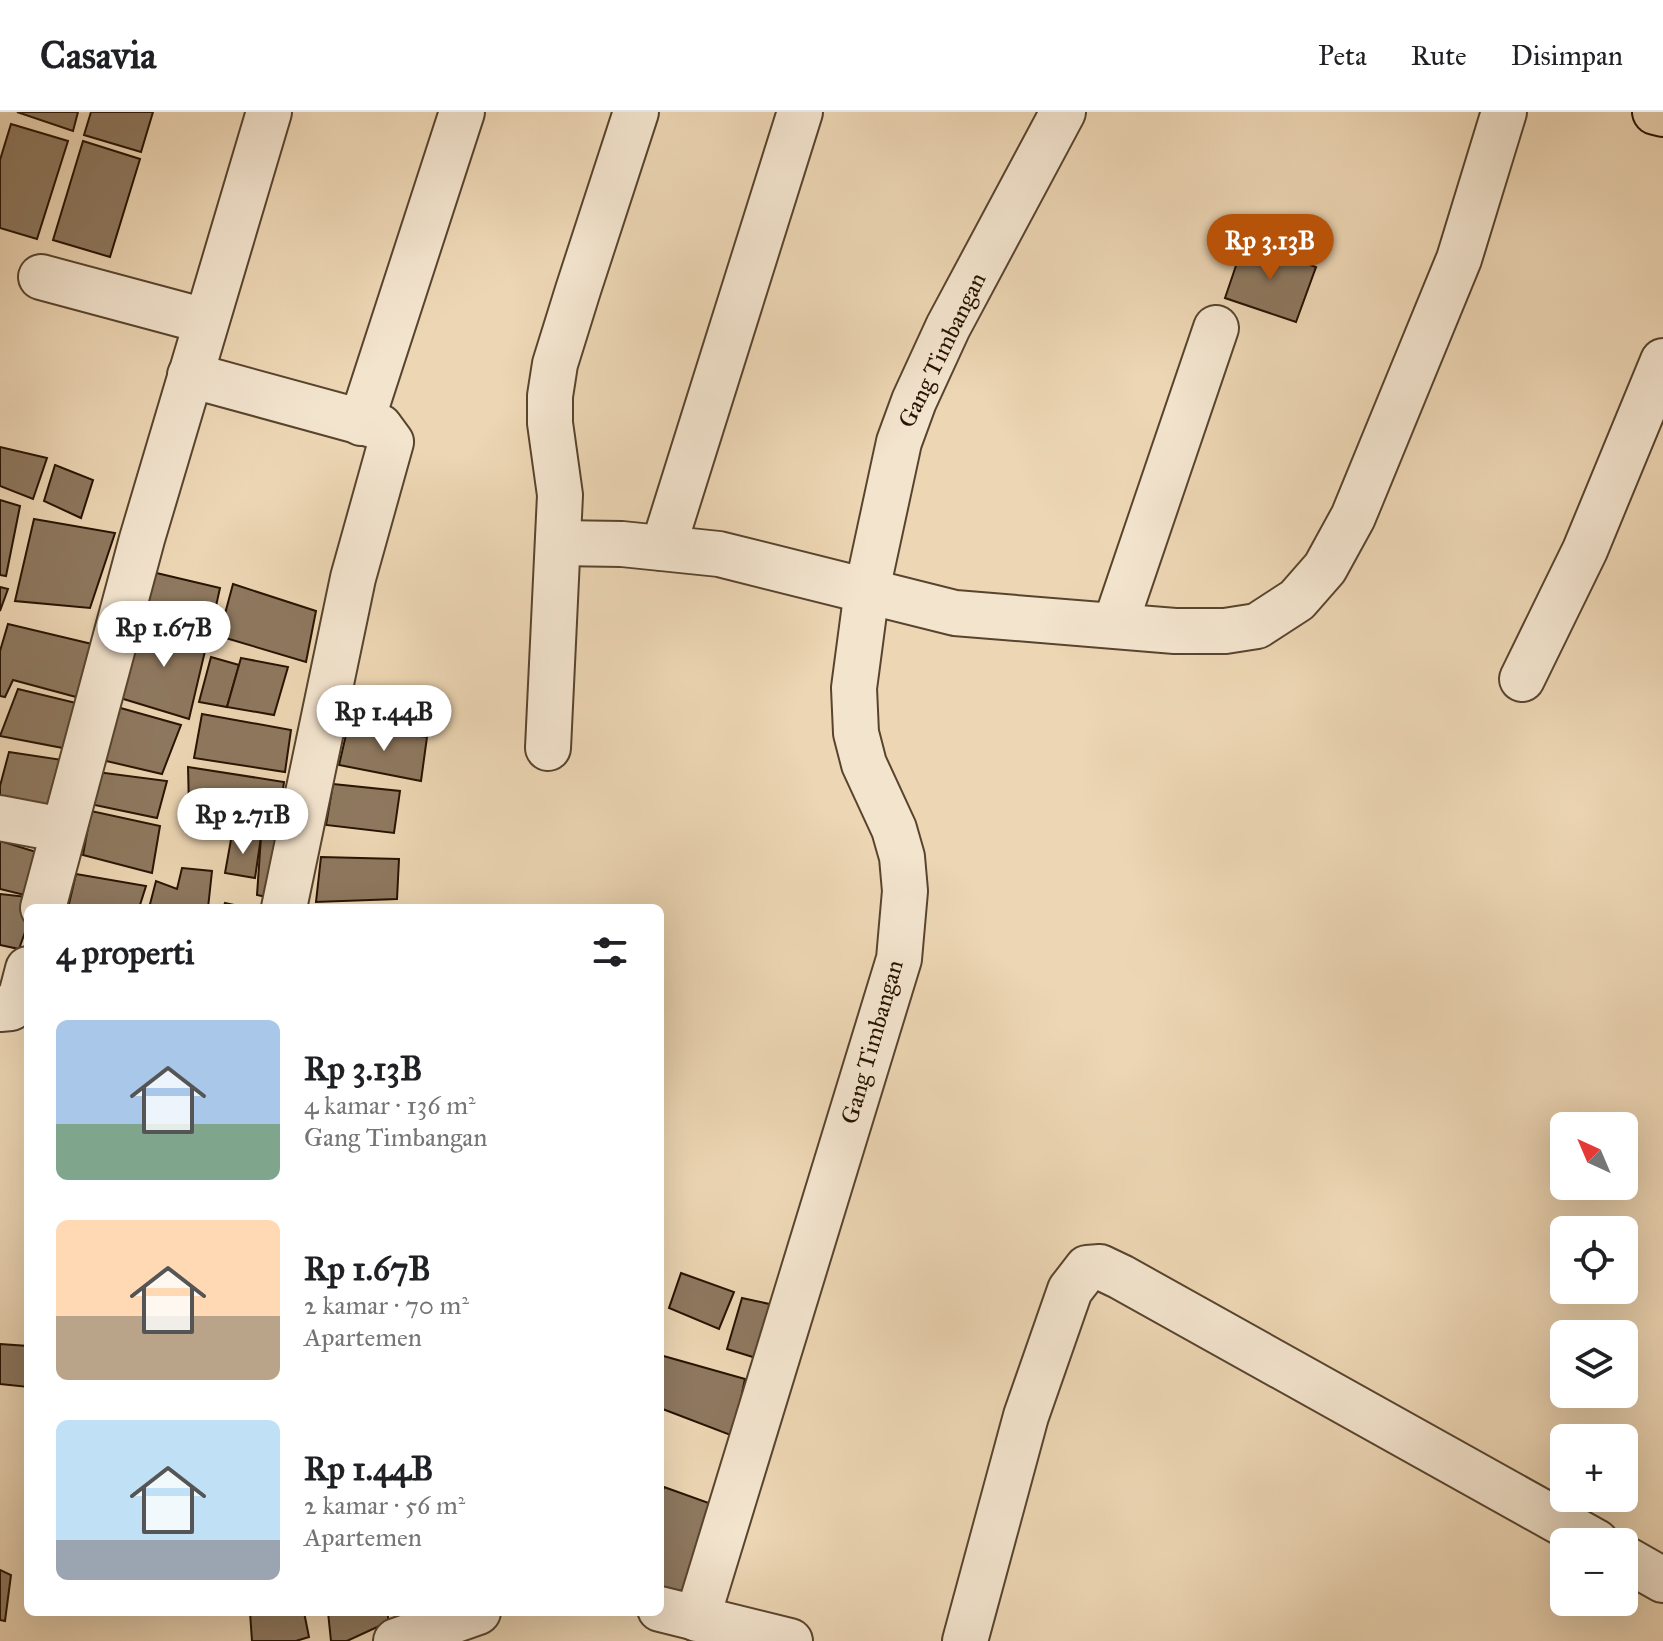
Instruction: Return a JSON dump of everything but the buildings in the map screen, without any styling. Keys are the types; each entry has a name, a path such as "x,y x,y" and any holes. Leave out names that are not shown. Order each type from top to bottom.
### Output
{"highway":[{"path":"1655,112 1663,114"}],"street":[{"path":"44,904 205,321 269,112"},
{"path":"361,423 462,112"},
{"path":"548,748 560,495 550,423 555,364 636,112"},
{"path":"663,548 800,112"},
{"name":"Gang Timbangan","path":"678,1614 899,959 905,891 902,857 894,829 864,764 856,733 854,688 867,590 899,442 948,327 1063,112"},
{"path":"558,543 719,554 955,613 1225,631 1257,626 1297,600 1325,568 1353,517 1459,259 1504,112"},
{"path":"41,277 205,321"},
{"path":"1115,625 1216,328"},
{"path":"1522,679 1585,550 1663,361"},
{"path":"190,375 386,431 391,442 389,460 353,578 285,904"},
{"path":"0,818 63,830"},
{"path":"0,1009 11,1008 19,999 24,982"},
{"path":"965,1641 1036,1388 1070,1290 1087,1268 1094,1266 1121,1277 1571,1528"},
{"path":"1638,1566 1663,1580"},
{"path":"678,1614 790,1641"},
{"path":"396,1641 467,1616"}]}
